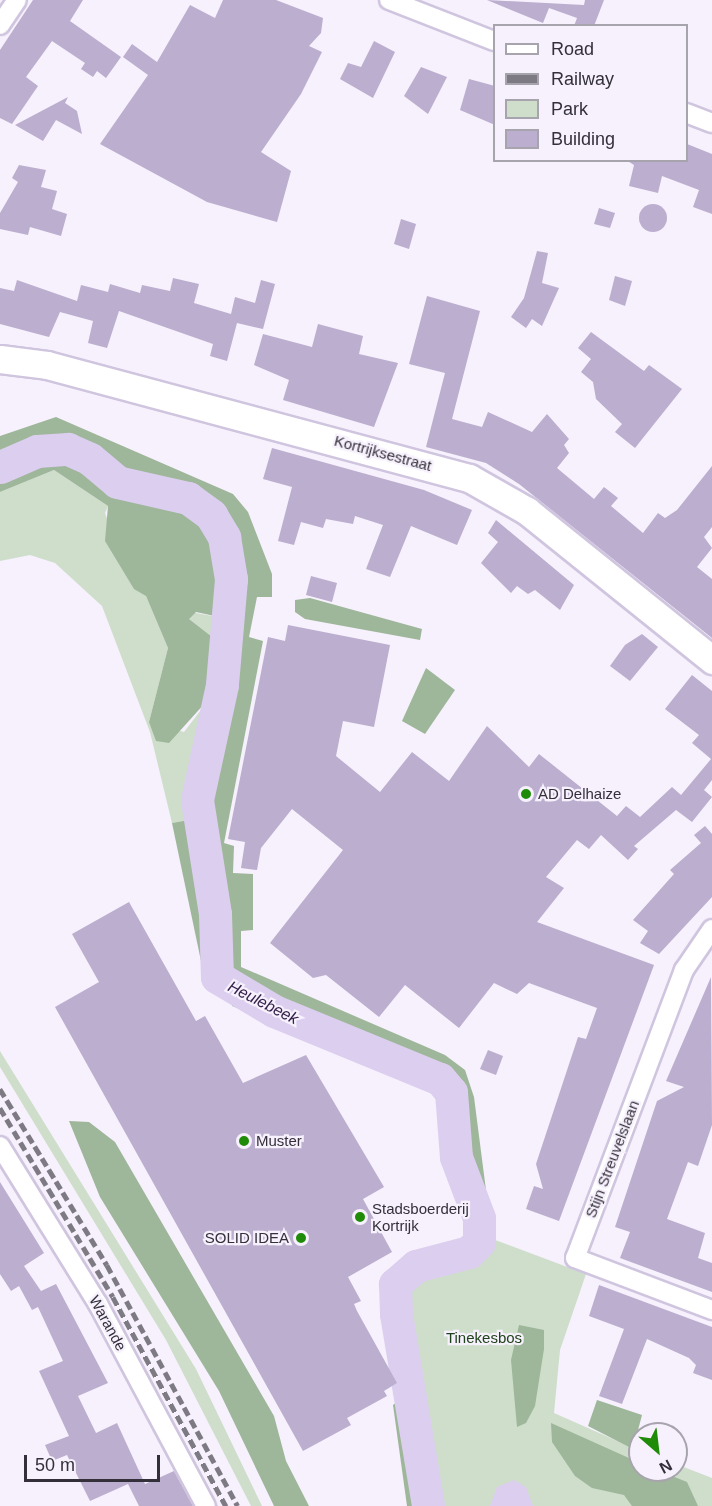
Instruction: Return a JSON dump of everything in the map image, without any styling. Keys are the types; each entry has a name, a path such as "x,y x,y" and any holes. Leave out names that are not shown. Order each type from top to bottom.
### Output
{"street":[{"path":"0,25 17,0"},
{"path":"389,0 493,40"},
{"path":"688,113 712,123"},
{"name":"Kortrijksestraat","path":"0,359 47,365 469,478 527,511 712,660"},
{"name":"Stijn Streuvelslaan","path":"712,929 684,970 575,1258 712,1310"},
{"name":"Warande","path":"0,1146 98,1304 206,1506"}],"green space":[{"path":"56,417 233,494 248,512 272,574 272,597 257,597 249,637 263,641 224,843 234,846 233,873 253,874 253,930 241,931 241,967 445,1055 465,1070 474,1097 487,1198 481,1205 468,1208 457,1195 441,1154 439,1099 432,1090 342,1047 232,1006 242,983 225,976 221,964 219,904 205,830 222,742 236,605 229,540 222,518 194,495 127,480 87,449 59,444 0,459 0,436"},
{"path":"49,454 81,461 114,485 196,507 215,532 226,564 224,618 196,612 189,619 220,643 214,693 169,743 156,741 149,722 168,648 146,596 134,589 105,541 108,506 54,470 0,492 0,471"},
{"path":"54,470 108,506 105,513 129,580 146,596 168,648 149,722 184,732 214,693 189,820 172,823 150,732 102,606 55,563 30,555 0,561 0,492"},
{"path":"310,598 422,629 420,640 305,619 295,612 295,600"},
{"path":"190,612 224,618 220,643 189,619"},
{"path":"426,668 455,690 425,734 402,721"},
{"path":"189,820 208,905 212,960 201,961 172,823"},
{"path":"0,1051 196,1369 262,1506 251,1506 166,1340 0,1067"},
{"path":"69,1121 89,1122 115,1142 274,1416 286,1461 309,1506 274,1506 219,1391 100,1197"},
{"name":"Tinekesbos","path":"487,1237 586,1274 560,1350 554,1413 628,1446 628,1482 688,1482 688,1469 712,1478 712,1506 435,1506 402,1299 412,1276 481,1257"},
{"path":"94,1280 148,1373 218,1506 212,1506"},
{"path":"519,1325 544,1330 544,1349 535,1406 526,1423 517,1427 511,1360"},
{"path":"403,1397 419,1506 407,1506 393,1405"},
{"path":"597,1400 642,1415 640,1422 628,1422 628,1446 588,1426"},
{"path":"551,1423 628,1458 628,1482 687,1482 698,1506 632,1506 624,1495 592,1488 575,1476 552,1442"}],"shaded area":[{"path":"514,1480 526,1487 533,1506 490,1506 497,1487"}],"building":[{"path":"33,0 83,0 70,21 121,57 106,78 97,71 93,77 81,69 85,63 52,41 26,77 38,86 12,124 0,118 0,50"},
{"path":"223,0 276,0 323,18 321,33 309,46 322,52 301,94 261,152 291,171 277,222 207,202 100,144 148,75 123,57 132,44 157,62 190,5 215,18"},
{"path":"487,0 584,5 585,0 604,0 595,24 575,24 577,18 549,8 543,23"},
{"path":"374,41 395,52 373,98 340,79 348,63 361,67"},
{"path":"421,67 447,77 428,114 404,96"},
{"path":"469,79 493,85 493,124 460,110"},
{"path":"68,97 65,103 77,111 82,134 56,120 43,141 15,125"},
{"path":"688,144 712,154 712,214 693,207 699,190 662,176 658,193 629,186 634,165 629,162 688,162"},
{"path":"19,165 46,170 41,187 57,191 52,209 67,214 61,236 30,227 28,235 0,229 0,213 18,182 12,178"},
{"path":"653,204 663,208 667,218 663,228 653,232 643,228 639,218 643,208"},
{"path":"599,208 615,213 610,228 594,224"},
{"path":"401,219 416,224 409,249 394,244"},
{"path":"537,251 548,253 542,283 559,288 542,326 532,319 526,328 511,317 524,298"},
{"path":"615,276 632,281 625,306 609,300"},
{"path":"173,278 199,284 194,303 231,314 235,297 255,303 261,280 275,284 263,329 237,323 227,361 210,356 213,344 119,311 107,348 88,343 93,321 60,312 49,337 0,324 0,288 14,291 17,280 77,301 81,285 108,292 110,284 140,293 142,285 170,291"},
{"path":"427,296 480,311 452,419 482,427 488,412 532,432 547,414 569,439 564,445 569,453 557,468 594,499 604,487 618,498 611,506 643,533 658,513 665,518 677,510 712,466 712,527 704,537 712,548 697,567 712,579 712,638 519,484 486,463 426,447 445,373 409,364"},
{"path":"318,324 363,336 359,354 398,363 374,427 283,400 289,380 254,365 263,334 312,347"},
{"path":"591,332 644,371 649,365 682,389 635,448 615,432 622,424 596,399 593,382 581,372 591,359 578,348"},
{"path":"272,448 424,490 472,510 457,545 411,526 390,577 366,569 383,525 355,516 353,524 326,519 323,528 301,522 294,545 278,541 292,487 263,479"},
{"path":"496,520 574,585 560,610 535,590 528,594 517,586 511,593 481,563 498,542 488,533"},
{"path":"311,576 337,583 332,602 306,595"},
{"path":"288,625 390,645 374,727 343,721 336,756 380,792 412,752 449,781 487,726 529,767 539,754 617,816 626,806 640,817 672,787 681,795 711,759 692,743 699,735 665,709 692,675 712,691 712,780 704,790 712,797 692,822 676,810 634,846 638,849 628,860 601,835 589,849 577,840 546,877 564,888 537,922 654,965 559,1221 526,1209 534,1186 543,1189 536,1164 578,1037 586,1039 597,1008 529,983 517,994 494,983 459,1028 405,985 379,1017 326,975 313,978 270,943 343,850 292,809 261,848 257,870 241,868 245,842 228,839 268,637 285,641"},
{"path":"642,634 658,647 630,681 610,666 625,645"},
{"path":"705,826 712,834 712,897 659,954 640,943 648,931 633,920 674,874 670,870 701,843 694,835"},
{"name":"Muster","path":"129,902 196,1021 205,1016 243,1083 306,1055 384,1187 363,1199 392,1252 348,1277 361,1301 354,1304 357,1311 397,1383 384,1391 387,1396 347,1418 351,1425 303,1451 55,1007 99,982 72,934"},
{"path":"711,977 712,1125 698,1166 688,1162 667,1219 705,1233 698,1258 712,1263 712,1292 620,1258 630,1232 615,1227 657,1101 684,1087 666,1081"},
{"path":"488,1050 503,1056 496,1075 480,1069"},
{"path":"0,1182 44,1253 24,1266 41,1291 56,1284 108,1383 78,1396 96,1433 117,1423 145,1484 174,1471 193,1506 139,1506 128,1484 90,1501 67,1455 52,1461 45,1445 69,1436 39,1371 63,1361 38,1307 32,1310 19,1286 11,1291 0,1274"},
{"path":"599,1285 712,1327 712,1380 693,1373 696,1365 689,1358 647,1339 622,1404 599,1396 624,1329 589,1316"}],"waterway":[{"name":"Heulebeek","path":"0,467 37,451 68,449 90,459 117,482 188,498 211,515 224,537 231,579 222,685 197,800 215,914 217,977 274,1011 440,1079 451,1092 456,1157 479,1218 479,1242 469,1252 416,1266 395,1284 396,1314 428,1506"}],"railway":[{"path":"0,1089 107,1265 238,1506"},
{"path":"0,1108 113,1297 226,1506"}],"place":[{"name":"AD Delhaize","path":"526,794"},
{"name":"Muster","path":"244,1141"},
{"name":"Stadsboerderij Kortrijk","path":"360,1217"},
{"name":"SOLID IDEA","path":"301,1238"}]}
